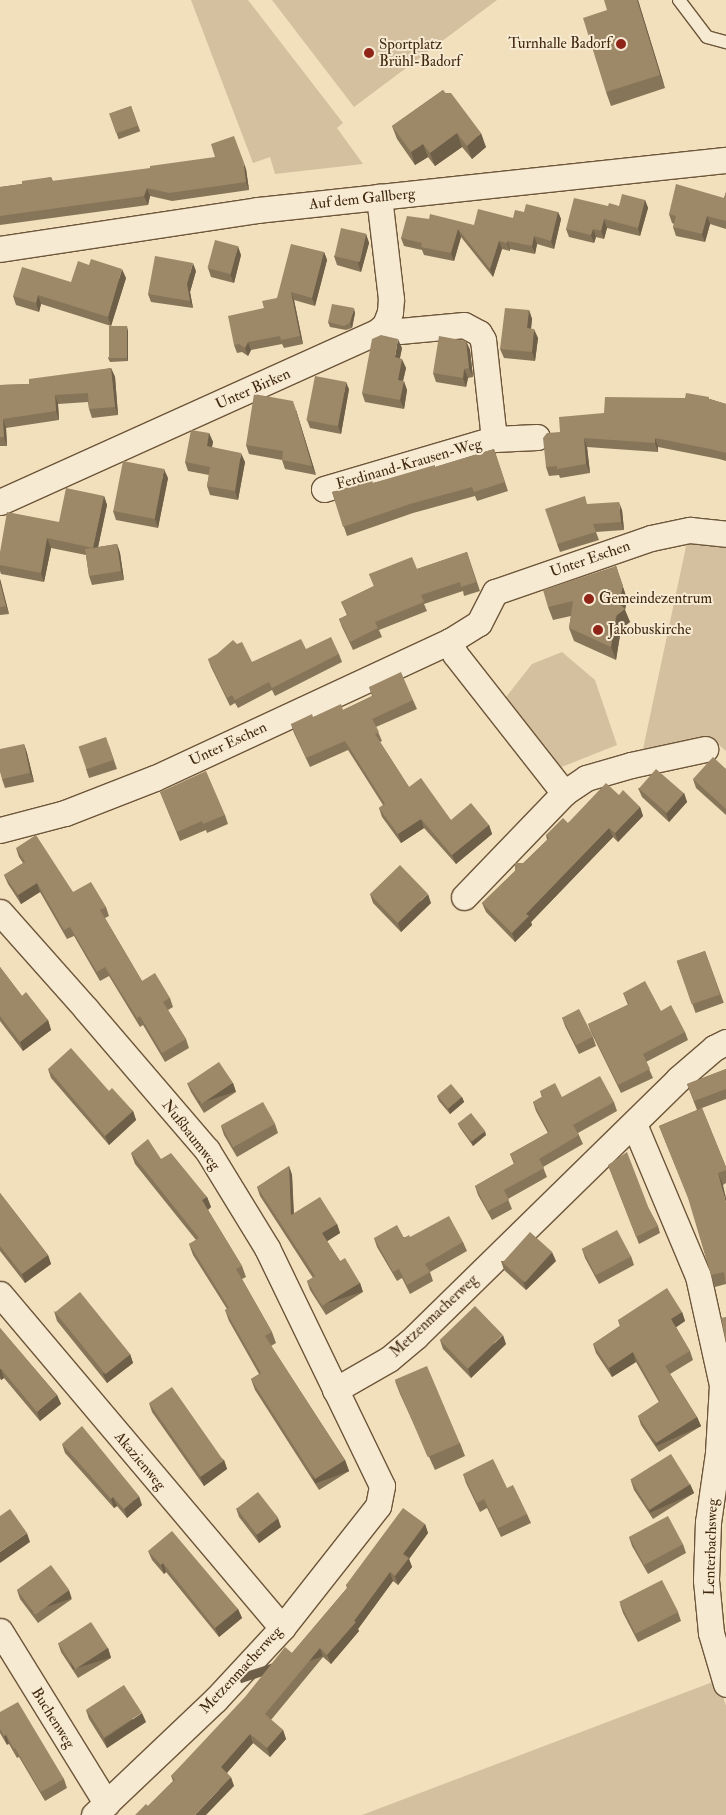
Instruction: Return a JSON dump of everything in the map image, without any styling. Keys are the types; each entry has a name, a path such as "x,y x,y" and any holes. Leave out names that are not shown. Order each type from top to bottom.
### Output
{"street":[{"name":"Auf dem Gallberg","path":"0,248 257,210 726,160"},
{"path":"379,197 391,299 390,312 385,324"},
{"name":"Ferdinand-Krausen-Weg","path":"385,324 399,331 464,325 479,333 484,340 494,439"},
{"name":"Unter Birken","path":"0,502 368,337 385,324"},
{"name":"Ferdinand-Krausen-Weg","path":"324,489 494,439 537,437"},
{"name":"Unter Eschen","path":"0,830 65,813 155,778 450,641 479,623 495,592 651,538 690,530 726,534"},
{"path":"450,641 455,654 564,793"},
{"path":"464,897 564,793 586,778 631,765 705,748"},
{"name":"Nußbaumweg","path":"0,912 86,1008 207,1150 267,1248 336,1390"},
{"name":"Metzenmacherweg","path":"101,1810 214,1700 282,1628 378,1506 382,1486 336,1390 388,1359 416,1336 696,1063 726,1042"},
{"name":"Lenterbachsweg","path":"634,1124 698,1276 722,1385 718,1453 708,1522 706,1580 711,1633 726,1684"},
{"name":"Akazienweg","path":"0,1294 282,1628"},
{"name":"Buchenweg","path":"0,1631 101,1810"}],"lane":[{"path":"679,0 707,37 726,42"}],"shaded area":[{"path":"191,0 248,0 343,123 337,128 363,164 275,174 270,157 253,163"},
{"name":"Sportplatz Brühl-Badorf","path":"272,0 497,0 354,107"},
{"path":"688,537 726,543 726,751 710,737 643,749"},
{"path":"562,652 595,680 617,745 559,768 503,701 532,664"},
{"path":"718,1680 726,1706 726,1815 362,1815"}],"building":[{"name":"Turnhalle Badorf","path":"604,0 637,0 660,75 606,92 583,18 607,10"},
{"path":"443,90 445,93 451,93 481,133 467,146 457,133 430,153 423,144 411,152 392,126"},
{"path":"131,106 138,126 116,133 109,113"},
{"path":"234,136 243,160 246,182 169,193 147,188 144,196 0,216 0,187 22,184 22,181 51,177 52,181 215,157 211,144"},
{"path":"676,184 724,198 726,192 726,221 707,216 702,234 673,227 676,216 669,214"},
{"path":"622,194 645,200 638,228 604,219 601,231 593,229 591,235 566,229 574,198 608,206 609,203 619,206"},
{"path":"526,204 558,212 551,241 534,236 532,246 499,241 490,269 458,229 451,253 421,247 422,243 401,238 407,216 429,219 430,214 474,225 478,209 513,218 515,210 524,212"},
{"path":"341,228 366,234 360,262 334,256"},
{"path":"215,240 238,246 231,274 207,268"},
{"path":"291,244 324,252 312,298 291,292 300,336 281,340 280,336 248,342 245,348 239,344 234,345 228,316 264,308 262,301 277,298"},
{"path":"155,256 193,263 187,284 190,301 148,294"},
{"path":"91,259 122,269 108,317 38,295 36,303 13,296 22,267 71,282 78,261 89,265"},
{"path":"332,304 354,308 350,323 344,326 328,322"},
{"path":"505,308 529,310 527,328 534,329 532,352 500,349"},
{"path":"109,326 127,326 127,358 109,358"},
{"path":"381,335 398,339 395,357 402,359 398,380 404,381 400,400 362,393 372,339"},
{"path":"439,336 466,341 469,368 464,369 463,378 433,373"},
{"path":"111,368 115,407 89,409 88,393 55,395 56,411 3,419 4,437 0,437 0,385 29,384 29,379"},
{"path":"315,376 346,382 338,426 306,420"},
{"path":"686,393 709,397 709,399 726,404 726,453 655,438 655,443 584,438 586,464 557,469 557,466 546,467 543,438 547,433 560,432 559,417 604,413 605,397 685,398"},
{"path":"254,394 293,401 312,466 282,460 283,451 246,445"},
{"path":"191,430 209,433 207,446 241,453 235,491 207,486 210,467 185,462"},
{"path":"494,449 505,482 474,492 472,487 410,504 343,527 332,492 372,480 373,483 435,465 435,467"},
{"path":"123,461 164,469 154,519 113,511"},
{"path":"66,488 104,496 93,548 47,538 41,573 0,565 0,552 7,512 59,522"},
{"path":"585,496 587,504 619,502 621,522 593,524 596,532 557,544 545,509"},
{"path":"117,544 121,571 89,576 85,549"},
{"path":"467,552 476,582 461,587 460,582 421,595 424,602 375,622 378,628 350,642 339,619 348,615 341,602 374,586 369,574 412,557 417,569"},
{"path":"616,566 623,586 619,603 625,609 616,616 611,647 569,628 573,601 548,607 543,590"},
{"path":"0,583 6,606 0,607"},
{"path":"331,637 339,654 272,688 269,682 235,700 232,695 227,698 208,659 233,640 237,644 242,642 252,662 301,639 306,649"},
{"path":"401,672 413,700 372,719 379,732 375,734 409,787 421,778 451,820 471,803 489,825 452,855 421,819 398,834 379,808 385,804 345,741 306,758 291,724 312,714 313,717 341,704 343,710 373,696 369,687"},
{"path":"106,737 114,760 86,769 79,746"},
{"path":"24,744 30,773 2,779 0,772 0,749"},
{"path":"713,757 726,769 726,809 693,779"},
{"path":"656,769 684,793 667,813 639,789"},
{"path":"206,771 225,815 203,824 202,821 177,832 160,792"},
{"path":"606,783 619,795 623,790 640,807 615,833 609,828 526,914 529,916 512,933 482,903 515,871 515,863 524,863 549,838 546,835 563,818 568,823"},
{"path":"36,835 73,892 91,882 106,907 100,910 142,981 155,973 170,998 163,1002 186,1039 162,1053 140,1016 137,1018 105,967 97,972 70,927 64,930 37,883 18,895 4,875 25,862 16,848"},
{"path":"400,865 428,894 398,923 370,894"},
{"path":"705,951 720,994 692,1004 677,961"},
{"path":"0,967 22,996 26,992 48,1020 20,1042 0,1016"},
{"path":"645,981 661,1011 671,1005 685,1032 643,1054 650,1069 618,1085 588,1024 629,1004 623,993"},
{"path":"579,1009 593,1037 576,1045 562,1018"},
{"path":"71,1048 109,1091 112,1088 133,1111 105,1136 48,1069"},
{"path":"219,1062 233,1083 201,1104 187,1083"},
{"path":"726,1069 726,1089 694,1101 687,1084"},
{"path":"600,1076 614,1102 573,1125 579,1135 539,1159 544,1168 504,1190 509,1200 488,1211 475,1186 515,1163 510,1154 549,1132 533,1102 543,1096 540,1091 555,1083 562,1097"},
{"path":"451,1084 462,1097 448,1109 437,1096"},
{"path":"263,1102 275,1124 233,1147 221,1125"},
{"path":"702,1108 726,1167 726,1170 718,1173 726,1203 726,1283 724,1272 711,1275 688,1198 659,1126"},
{"path":"471,1113 485,1131 472,1142 458,1123"},
{"path":"148,1139 161,1159 171,1153 207,1197 202,1200 242,1266 236,1269 272,1332 265,1336 345,1460 315,1479 251,1379 261,1373 225,1310 229,1308 189,1244 199,1238 131,1153"},
{"path":"627,1152 649,1209 658,1226 636,1237 608,1165"},
{"path":"289,1166 291,1215 320,1197 337,1224 322,1233 340,1261 345,1258 360,1283 322,1306 307,1281 315,1276 257,1187"},
{"path":"0,1193 48,1255 22,1274 0,1246"},
{"path":"449,1216 463,1242 425,1264 430,1272 407,1285 399,1269 393,1272 374,1238 397,1225 404,1238 409,1235 410,1237"},
{"path":"617,1230 631,1256 596,1275 582,1249"},
{"path":"530,1232 552,1252 525,1283 503,1262"},
{"path":"667,1288 682,1312 671,1319 690,1351 665,1366 697,1417 656,1443 638,1416 660,1401 633,1352 609,1368 593,1344 621,1325 618,1320"},
{"path":"80,1292 130,1354 105,1374 55,1312"},
{"path":"475,1306 503,1335 468,1369 440,1340"},
{"path":"726,1317 726,1342 721,1318"},
{"path":"0,1328 57,1395 37,1412 0,1369"},
{"path":"427,1366 460,1443 428,1457 395,1380"},
{"path":"172,1387 224,1461 201,1477 149,1403"},
{"path":"82,1426 139,1496 124,1509 113,1497 111,1499 62,1444"},
{"path":"671,1454 690,1485 649,1510 630,1479"},
{"path":"493,1459 507,1488 513,1485 527,1514 498,1528 484,1499 477,1503 463,1474"},
{"path":"258,1492 278,1518 257,1535 237,1509"},
{"path":"403,1508 425,1524 403,1554 409,1558 395,1576 390,1572 354,1621 356,1622 327,1655 320,1648 265,1714 283,1730 267,1748 250,1734 221,1767 231,1777 195,1815 135,1815 146,1804 148,1806 175,1780 171,1776 245,1697 285,1647 292,1653 348,1587 346,1585"},
{"path":"10,1509 27,1533 0,1552 0,1516"},
{"path":"668,1516 683,1544 644,1565 629,1537"},
{"path":"172,1531 238,1609 215,1628 163,1563 161,1565 148,1551"},
{"path":"51,1565 69,1590 35,1615 17,1590"},
{"path":"662,1580 678,1612 636,1634 619,1602"},
{"path":"91,1622 108,1648 75,1669 58,1643"},
{"path":"124,1685 142,1713 104,1737 86,1710"},
{"path":"18,1702 64,1779 41,1792 15,1748 0,1729 0,1712"}],"place":[{"name":"Turnhalle Badorf","path":"621,44"},
{"name":"Sportplatz Brühl-Badorf","path":"369,53"},
{"name":"Gemeindezentrum","path":"589,599"},
{"name":"Jakobuskirche","path":"598,630"}]}
